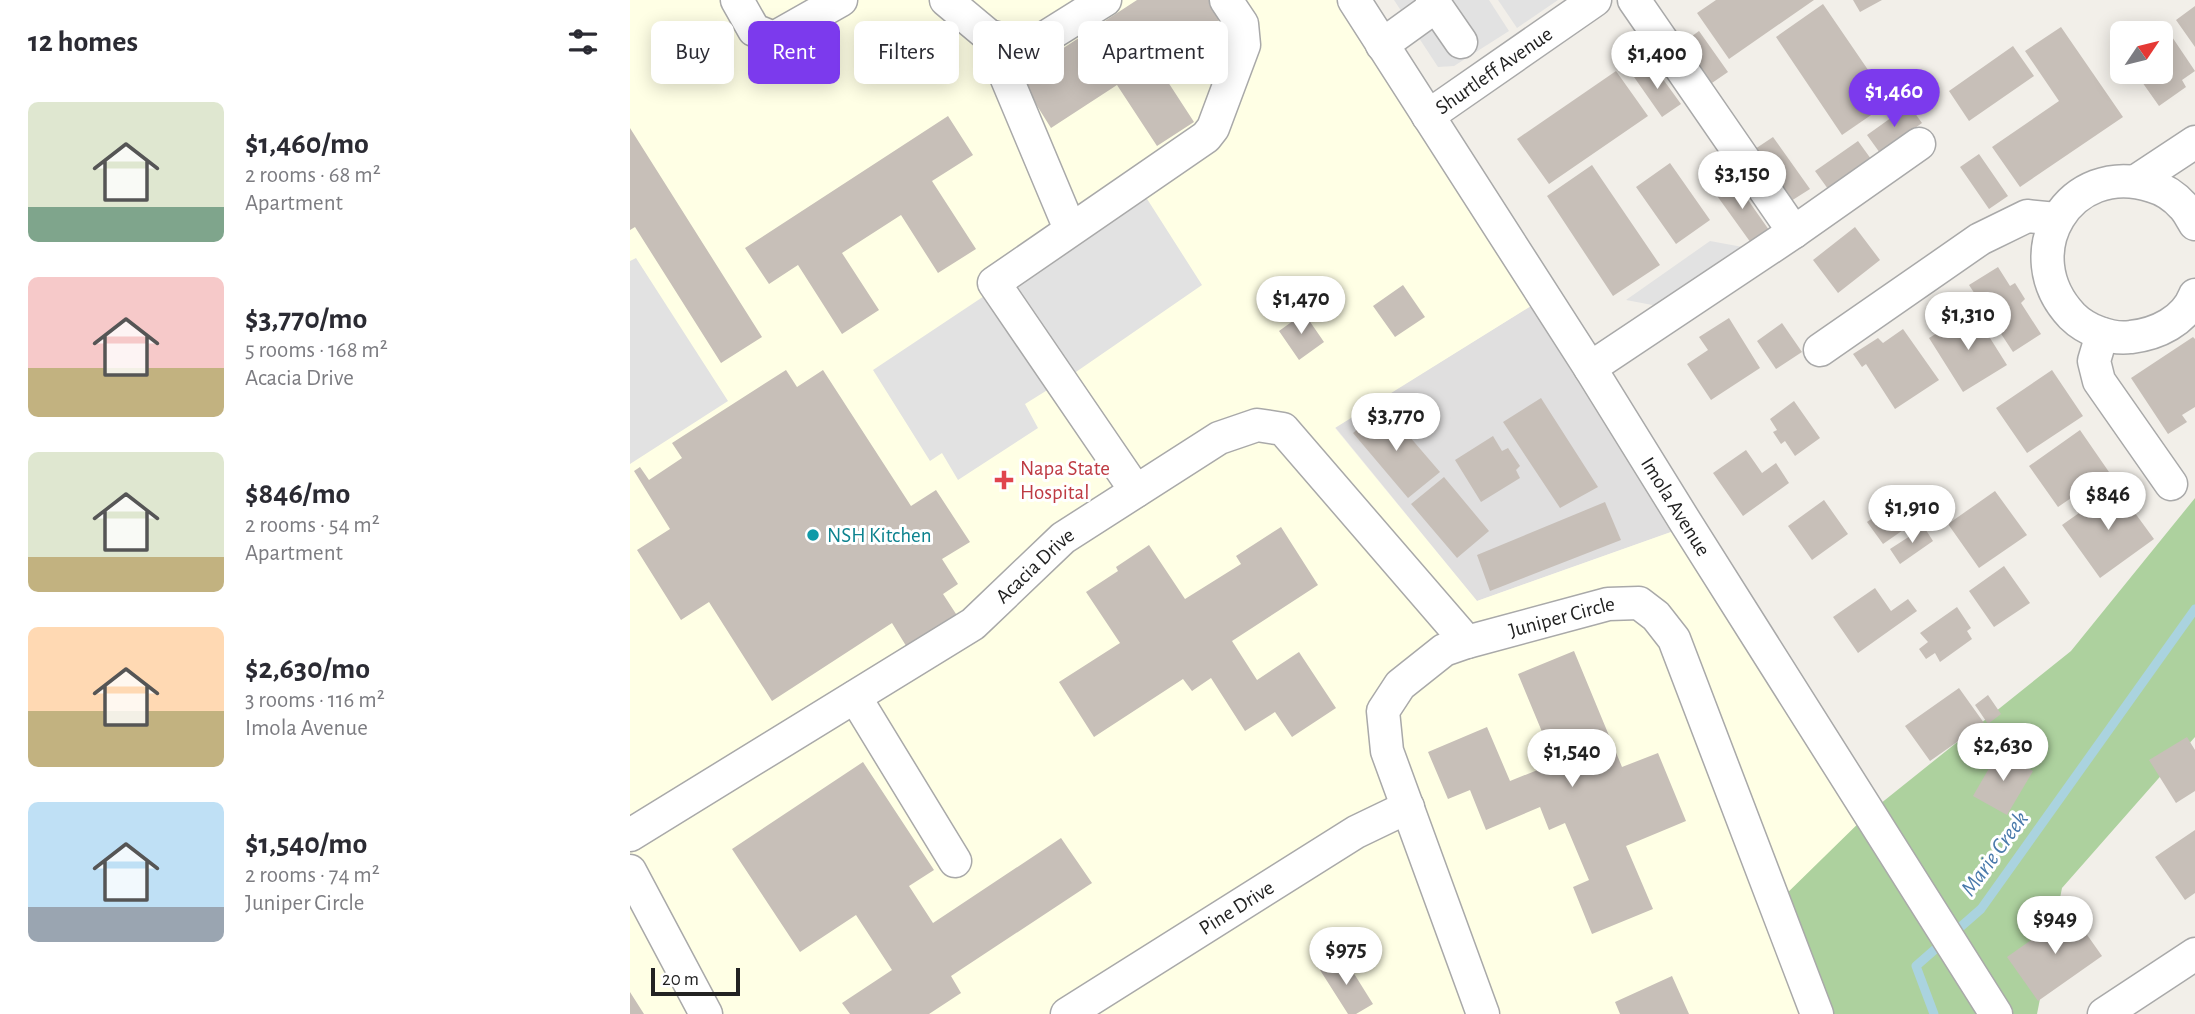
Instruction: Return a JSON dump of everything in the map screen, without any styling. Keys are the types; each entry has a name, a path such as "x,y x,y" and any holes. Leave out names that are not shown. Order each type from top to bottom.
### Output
{"street":[{"path":"737,0 754,30 774,38 841,0"},
{"path":"946,0 973,23"},
{"path":"1064,26 1105,0"},
{"path":"1136,491 994,283 1206,137 1213,128 1244,45 1242,24 1226,0"},
{"name":"Imola Avenue","path":"1354,0 1590,368 1992,1007"},
{"name":"Shurtleff Avenue","path":"1428,116 1595,0"},
{"path":"1634,0 1794,232"},
{"path":"1382,45 1434,3 1461,42"},
{"path":"1009,84 1070,229"},
{"path":"1590,368 1794,232 1919,144"},
{"path":"2136,181 2184,150"},
{"path":"2195,223 2182,205 2161,189 2136,181 2110,181 2086,191 2069,203 2056,219 2047,254 2049,280 2060,304 2078,323 2102,334 2127,338 2152,334 2175,320 2195,295"},
{"path":"1820,350 1980,239 2027,216 2056,219"},
{"path":"2102,334 2094,361 2099,381 2171,484"},
{"name":"Acacia Drive","path":"630,835 973,624 1063,538 1219,438 1257,425 1283,429 1467,642"},
{"name":"Juniper Circle","path":"1483,1014 1387,751 1383,711 1400,685 1444,650 1608,604 1639,603 1656,616 1674,639 1817,1014"},
{"path":"855,697 955,860"},
{"name":"Pine Drive","path":"1067,1014 1356,832 1408,807"},
{"path":"630,872 706,1014"},
{"path":"2104,1014 2195,954"}],"shaded area":[{"name":"Napa State Hospital","path":"630,0 1354,0 1428,116 1531,306 1335,428 1477,601 1671,532 1996,1014 630,1014"},
{"path":"1394,0 1489,0 1509,31 1454,66 1438,67"},
{"path":"1498,0 1558,0 1517,28"},
{"path":"1142,191 1202,285 1025,404 1038,428 958,480 942,453 930,461 873,370"},
{"path":"1710,241 1748,248 1663,307 1626,300"},
{"path":"636,258 728,401 630,464 630,261"},
{"path":"1531,306 1671,532 1477,601 1335,427"}],"green space":[{"path":"2195,498 2195,737 2062,888 2037,1014 1817,1014 1775,905 1870,812 2071,651"}],"building":[{"path":"1137,0 1213,0 1224,17 1218,21 1105,21"},
{"path":"1716,0 1814,0 1729,59 1697,13"},
{"path":"1853,0 1882,0 1860,12"},
{"path":"1823,4 1890,102 1842,135 1776,37"},
{"path":"2195,6 2195,47 2176,20"},
{"path":"2061,27 2123,117 2020,187 1992,147 2059,101 2025,51"},
{"path":"1699,31 1728,72 1709,85 1681,44"},
{"path":"1078,38 1078,84 1169,84 1194,122 1157,146 1117,85 1051,128 1023,84 1064,84 1064,48"},
{"path":"2174,40 2195,71 2182,80 2186,87 2159,106 2143,84 2174,84"},
{"path":"2013,46 2034,76 1969,121 1949,91"},
{"path":"1652,64 1681,104 1662,117 1634,77"},
{"path":"1616,71 1648,116 1549,184 1517,139"},
{"path":"1909,105 1922,123 1880,153 1867,135"},
{"path":"948,116 973,155 932,181 976,249 938,273 901,215 842,253 879,310 842,334 798,265 769,284 745,248"},
{"path":"630,128 762,337 721,363 635,227 630,230"},
{"path":"1773,137 1810,189 1791,201 1755,149"},
{"path":"1858,141 1871,159 1828,189 1815,171"},
{"path":"1979,154 2008,196 1989,209 1960,167"},
{"path":"1670,163 1710,220 1676,244 1636,187"},
{"path":"1592,165 1660,265 1613,296 1547,196"},
{"path":"1734,180 1769,230 1751,243 1715,193"},
{"path":"1855,227 1880,260 1838,293 1813,260"},
{"path":"1998,267 2010,286 2015,283 2025,299 2021,303 2041,334 2013,352 1969,285"},
{"path":"1403,285 1425,317 1395,337 1373,306"},
{"path":"1973,311 2007,365 1963,392 1929,338"},
{"path":"1304,313 1324,342 1299,360 1279,331"},
{"path":"1729,318 1760,368 1711,400 1687,364 1708,350 1699,337"},
{"path":"1782,323 1802,352 1776,369 1757,341"},
{"path":"1903,329 1939,380 1895,409 1866,364 1862,367 1853,354 1878,338 1883,343"},
{"path":"2193,337 2195,407 2182,415 2187,422 2168,434 2131,378"},
{"name":"NSH Kitchen","path":"786,370 797,387 823,370 911,506 936,490 970,542 942,559 958,584 943,594 958,617 908,649 892,623 772,701 709,602 681,620 637,550 670,529 634,471 640,467 649,480 682,458 672,443"},
{"path":"2052,370 2083,416 2027,453 1996,408"},
{"path":"1541,398 1598,487 1560,508 1503,422"},
{"path":"1794,401 1820,438 1795,456 1785,441 1781,444 1773,432 1777,430 1770,419"},
{"path":"1384,407 1440,472 1408,498 1353,433"},
{"path":"2080,430 2109,472 2058,507 2029,466"},
{"path":"1493,436 1502,451 1508,448 1520,466 1516,470 1520,478 1481,502 1455,460"},
{"path":"1746,450 1762,473 1776,463 1789,483 1743,516 1713,473"},
{"path":"1444,477 1489,531 1457,558 1411,504"},
{"path":"2116,487 2154,539 2100,578 2062,525"},
{"path":"1916,488 1932,510 1883,544 1867,522"},
{"path":"1995,491 2027,535 1979,568 1948,524"},
{"path":"1824,500 1848,534 1812,560 1788,526"},
{"path":"1605,502 1621,540 1490,591 1477,555"},
{"path":"1281,527 1318,585 1232,641 1257,680 1299,652 1336,708 1292,737 1275,712 1245,731 1211,678 1192,691 1183,679 1094,737 1059,682 1120,643 1086,592 1118,571 1116,567 1149,545 1185,599 1241,564 1236,556"},
{"path":"1924,527 1933,541 1900,564 1890,549"},
{"path":"2004,566 2030,603 1994,627 1969,591"},
{"path":"1875,588 1891,611 1908,599 1917,611 1858,653 1833,617"},
{"path":"1957,607 1971,628 1967,631 1972,639 1940,662 1935,653 1926,659 1919,649 1928,642 1920,633"},
{"path":"1574,651 1622,767 1658,753 1686,821 1626,846 1653,909 1592,934 1573,887 1589,880 1565,823 1549,830 1540,807 1486,830 1470,790 1448,799 1428,752 1487,727 1510,781 1555,763 1518,674"},
{"path":"1959,688 1984,723 1930,761 1905,726"},
{"path":"1988,695 2001,714 1988,724 1975,705"},
{"path":"2187,737 2195,750 2195,791 2176,803 2149,760"},
{"path":"1999,751 2033,771 2007,815 1973,796"},
{"path":"863,762 934,870 909,886 933,923 1061,838 1092,883 951,976 961,993 929,1014 850,1014 842,1003 892,970 856,915 800,952 732,849"},
{"path":"2195,830 2195,893 2185,900 2155,857"},
{"path":"2071,912 2102,956 2038,1001 2007,957"},
{"path":"1343,956 1373,1004 1356,1014 1348,1014 1320,970"},
{"path":"1672,976 1689,1014 1620,1014 1615,1002"},
{"path":"630,992 644,1014 630,1014"}],"waterway":[{"name":"Marie Creek","path":"1934,1014 1916,966 1981,909 2195,609"}],"place":[{"name":"Napa State Hospital","path":"1004,480"},
{"name":"NSH Kitchen","path":"813,535"}]}
